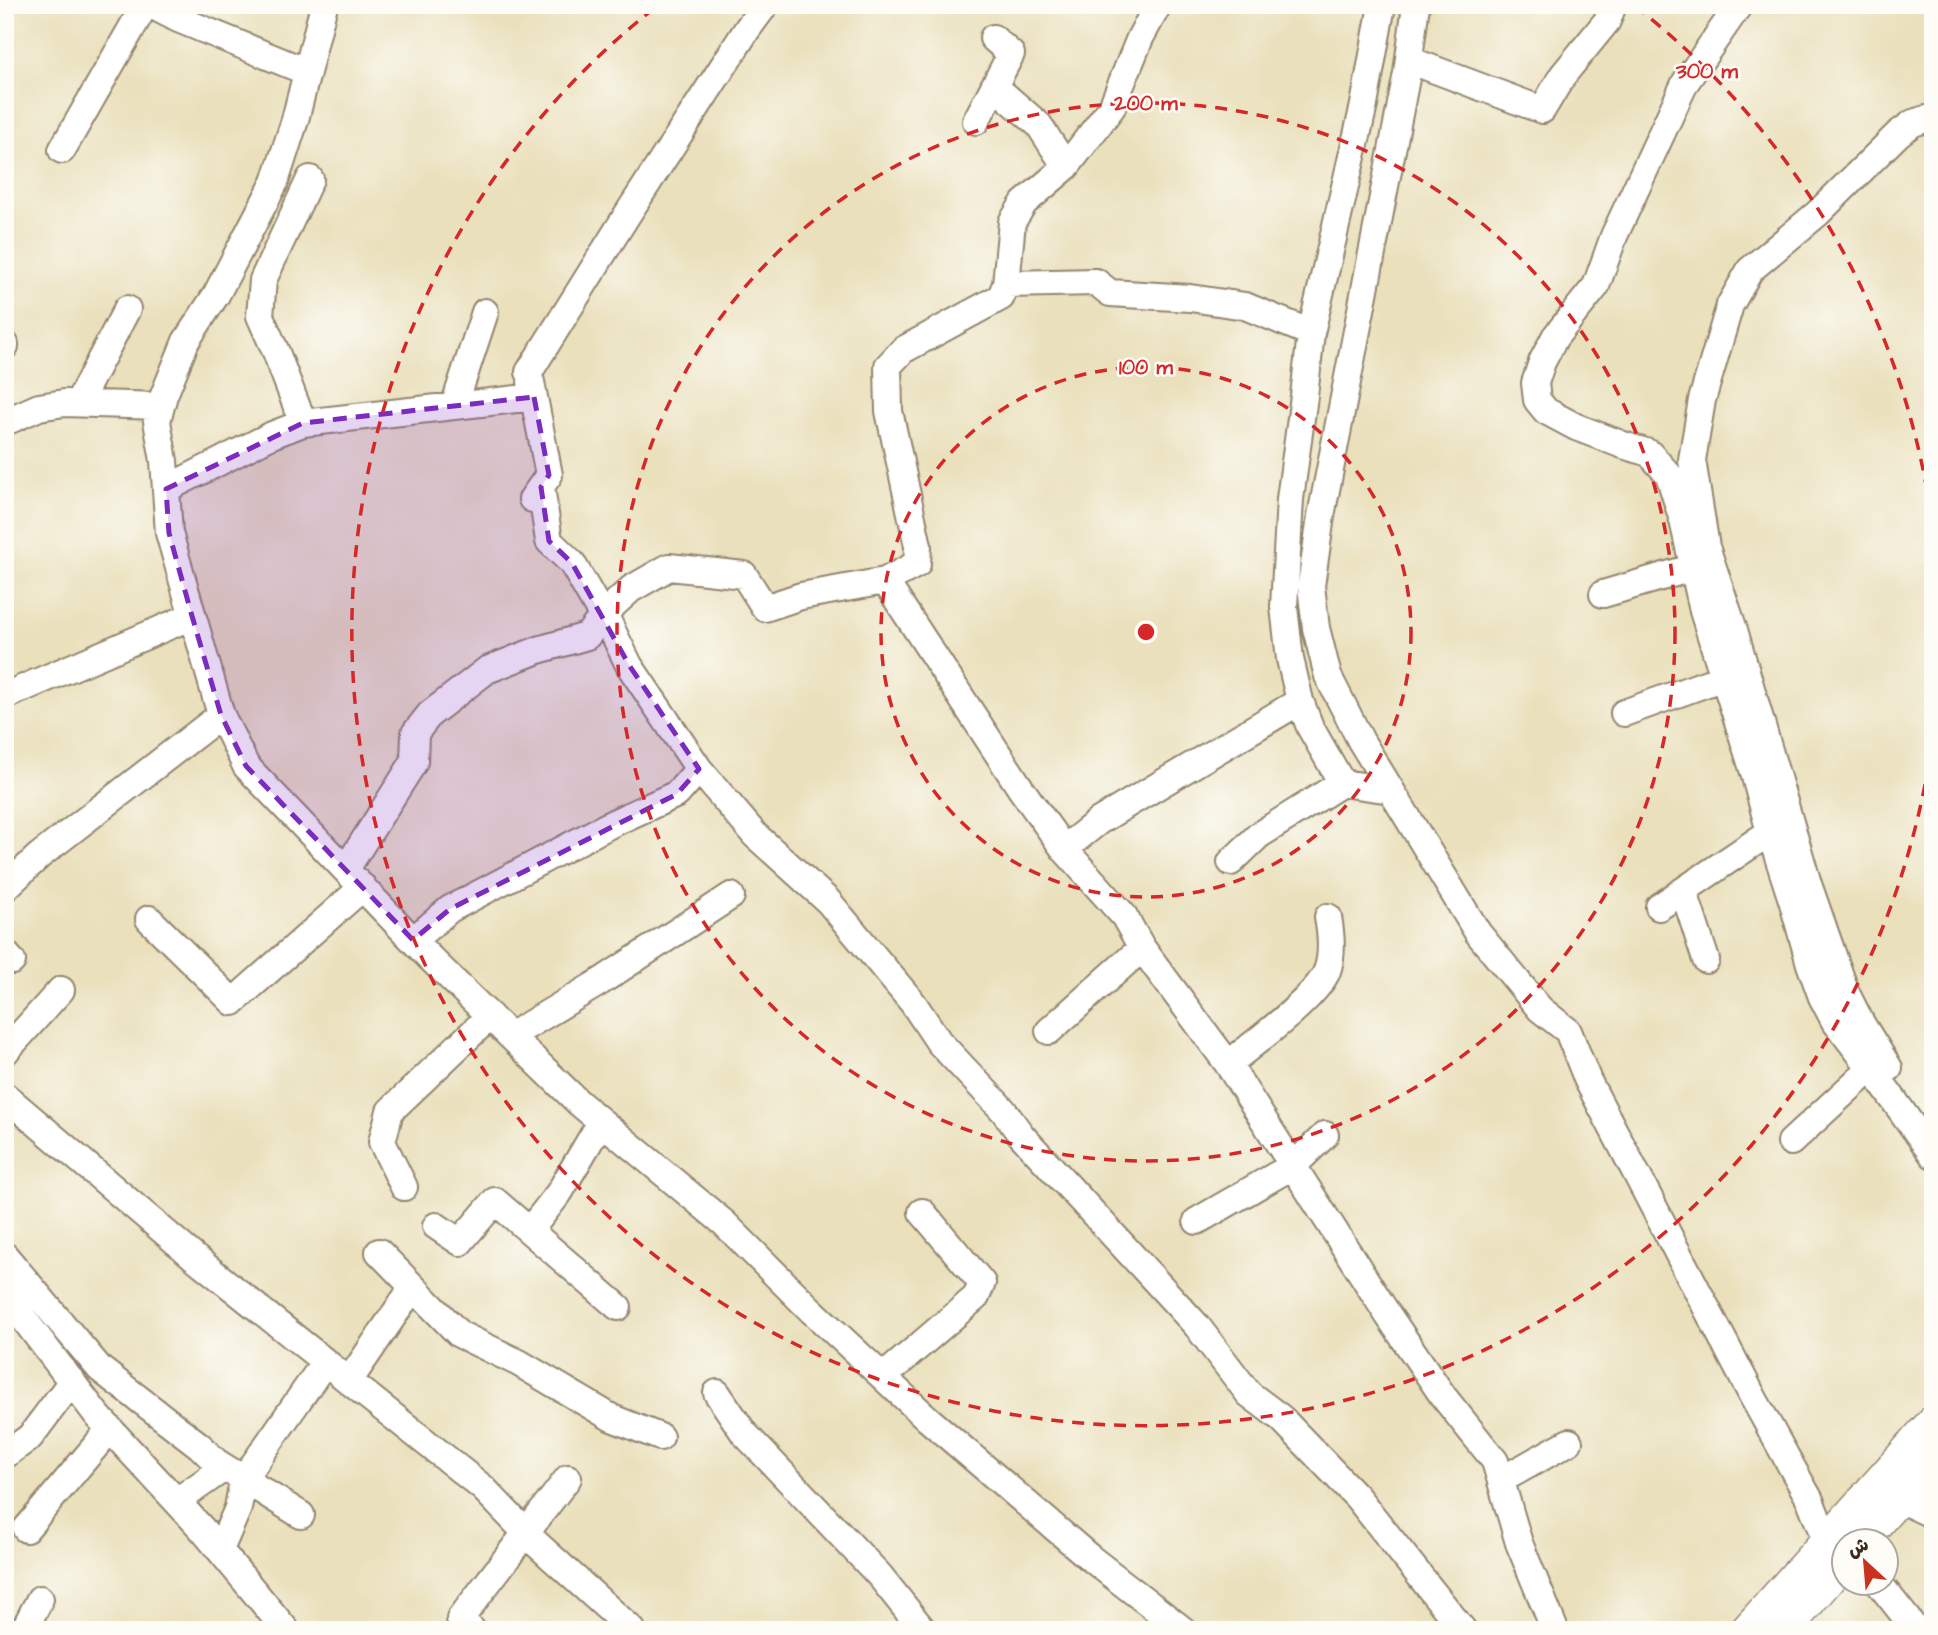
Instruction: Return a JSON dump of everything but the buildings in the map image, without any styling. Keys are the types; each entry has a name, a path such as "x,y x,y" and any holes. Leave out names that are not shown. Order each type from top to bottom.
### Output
{"main road":[{"path":"1855,1526 1933,1422"},
{"path":"1875,1526 1933,1460"},
{"path":"1747,1630 1829,1557"},
{"path":"1784,1630 1829,1561"}],"street":[{"path":"62,150 145,5"},
{"path":"151,5 178,19 307,72"},
{"path":"324,5 295,120 275,182 216,295 186,341 157,421 164,461 169,533 221,715 246,766 413,940 601,1122 724,1223 811,1310 928,1419 1089,1557 1183,1630"},
{"path":"166,489 272,435 303,423 454,406 529,375 635,203 765,5"},
{"path":"149,919 233,1002 354,878 414,762 415,733 430,714 488,670 538,650 587,636 631,589 669,567 744,575 765,608 801,596 885,581 917,564 918,546 889,411 888,366 903,351 1001,297 1006,284 1012,222 1024,203 1066,167 1112,107 1140,38 1158,5"},
{"path":"1342,783 1310,727 1300,701 1290,659 1284,607 1290,499 1311,333 1364,105 1382,5"},
{"path":"1416,5 1409,60 1321,516 1311,586 1316,628 1328,676 1361,741 1478,933 1540,1009 1567,1031 1588,1081 1829,1540"},
{"path":"1409,60 1542,110 1563,75 1607,21 1613,5"},
{"path":"1739,5 1685,83 1614,236 1596,286 1555,337 1542,362 1535,383 1537,400 1546,411 1576,428 1649,453 1669,475 1684,520 1703,611 1822,997 1840,1028 1933,1155"},
{"path":"976,121 1011,54 993,38"},
{"path":"994,86 1039,125 1066,167"},
{"path":"1933,122 1926,119 1913,123 1898,134 1818,213 1750,270 1730,305 1702,400 1692,460 1706,547 1734,630 1808,884 1842,981 1861,1023 1933,1128"},
{"path":"303,423 260,316 263,280 310,179"},
{"path":"1006,284 1096,282 1110,293 1190,298 1245,306 1311,333"},
{"path":"79,404 127,309"},
{"path":"454,406 485,312"},
{"path":"529,375 549,475 537,493 549,541 572,563 609,624 629,665 699,769 755,835 828,901 913,1003 939,1042 1197,1326 1249,1394 1281,1418 1357,1497 1463,1630"},
{"path":"5,422 39,407 64,403 161,406"},
{"path":"1603,594 1695,567"},
{"path":"885,581 1021,789 1064,849 1124,916 1142,948 1228,1065 1436,1386 1495,1461 1519,1543 1555,1630"},
{"path":"5,696 192,616"},
{"path":"1624,713 1724,677"},
{"path":"1064,849 1098,821 1300,701"},
{"path":"5,888 39,856 221,715"},
{"path":"413,940 450,909 613,823 677,794 699,769"},
{"path":"1231,862 1259,835 1342,783 1391,790"},
{"path":"1659,908 1770,832"},
{"path":"1684,891 1706,960"},
{"path":"510,1036 600,982 732,896"},
{"path":"1228,1065 1313,992 1327,971 1331,939 1328,917"},
{"path":"1049,1031 1142,948"},
{"path":"5,1052 61,990"},
{"path":"404,1186 382,1142 390,1111 490,1016"},
{"path":"1791,1142 1871,1068"},
{"path":"5,1096 194,1257 483,1488 621,1626"},
{"path":"530,1230 559,1193 601,1122"},
{"path":"1197,1221 1294,1165 1325,1135"},
{"path":"436,1227 460,1242 495,1201 618,1307"},
{"path":"883,1377 976,1297 982,1283 922,1212"},
{"path":"379,1252 459,1335 519,1363 612,1418 660,1437"},
{"path":"5,1256 100,1369 233,1474 301,1515"},
{"path":"349,1381 413,1287"},
{"path":"5,1294 110,1429 220,1550 286,1630"},
{"path":"177,1501 233,1474 325,1362"},
{"path":"5,1455 30,1437 72,1381"},
{"path":"717,1394 744,1433 880,1576 922,1630"},
{"path":"26,1529 110,1429"},
{"path":"1501,1480 1569,1442"},
{"path":"220,1550 238,1508 233,1474"},
{"path":"472,1630 460,1619 568,1478"},
{"path":"1899,1499 1933,1515"},
{"path":"1889,1596 1916,1630"},
{"path":"24,1630 40,1599"}],"highlighted area":[{"path":"534,397 549,475 541,487 549,541 572,563 629,665 699,769 677,794 450,909 413,940 246,766 221,715 192,616 169,533 166,489 303,423"}]}
